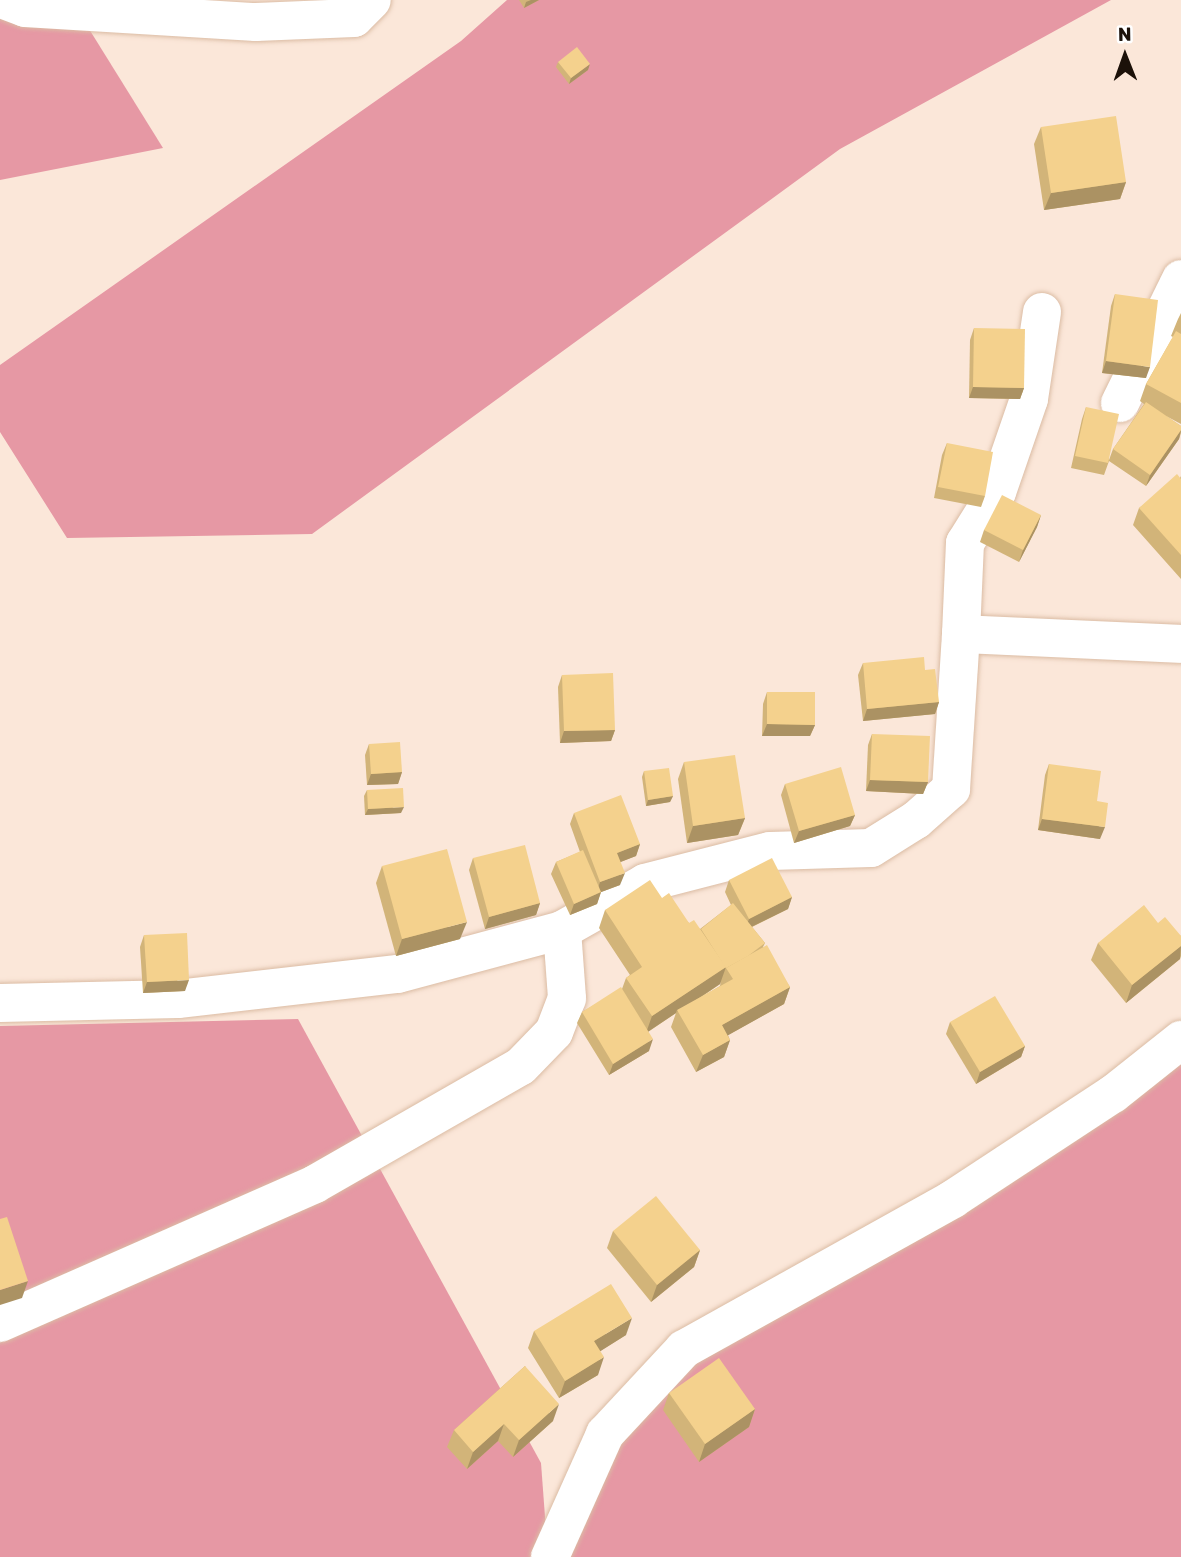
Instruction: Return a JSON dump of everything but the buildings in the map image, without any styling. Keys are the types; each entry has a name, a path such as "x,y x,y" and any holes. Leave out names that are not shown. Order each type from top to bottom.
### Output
{"street":[{"path":"17,3 256,22 354,18 372,0"},
{"path":"1120,403 1181,279"},
{"path":"0,1003 178,999 398,974 562,930 645,883 770,851 871,848 916,820 951,789 965,543 997,492 1029,399 1042,312"},
{"path":"961,634 1181,644"},
{"path":"0,1323 316,1184 520,1066 554,1032 567,998 562,930"},
{"path":"550,1557 605,1434 684,1349 953,1199 1113,1094 1181,1040"}],"shaded area":[{"path":"0,0 71,0 163,148 0,180"},
{"path":"507,0 1111,0 840,149 312,534 67,538 0,432 0,365 461,41"},
{"path":"298,1019 541,1463 548,1557 0,1557 0,1026"},
{"path":"1181,1036 1181,1557 566,1557 569,1509 684,1349"}]}
